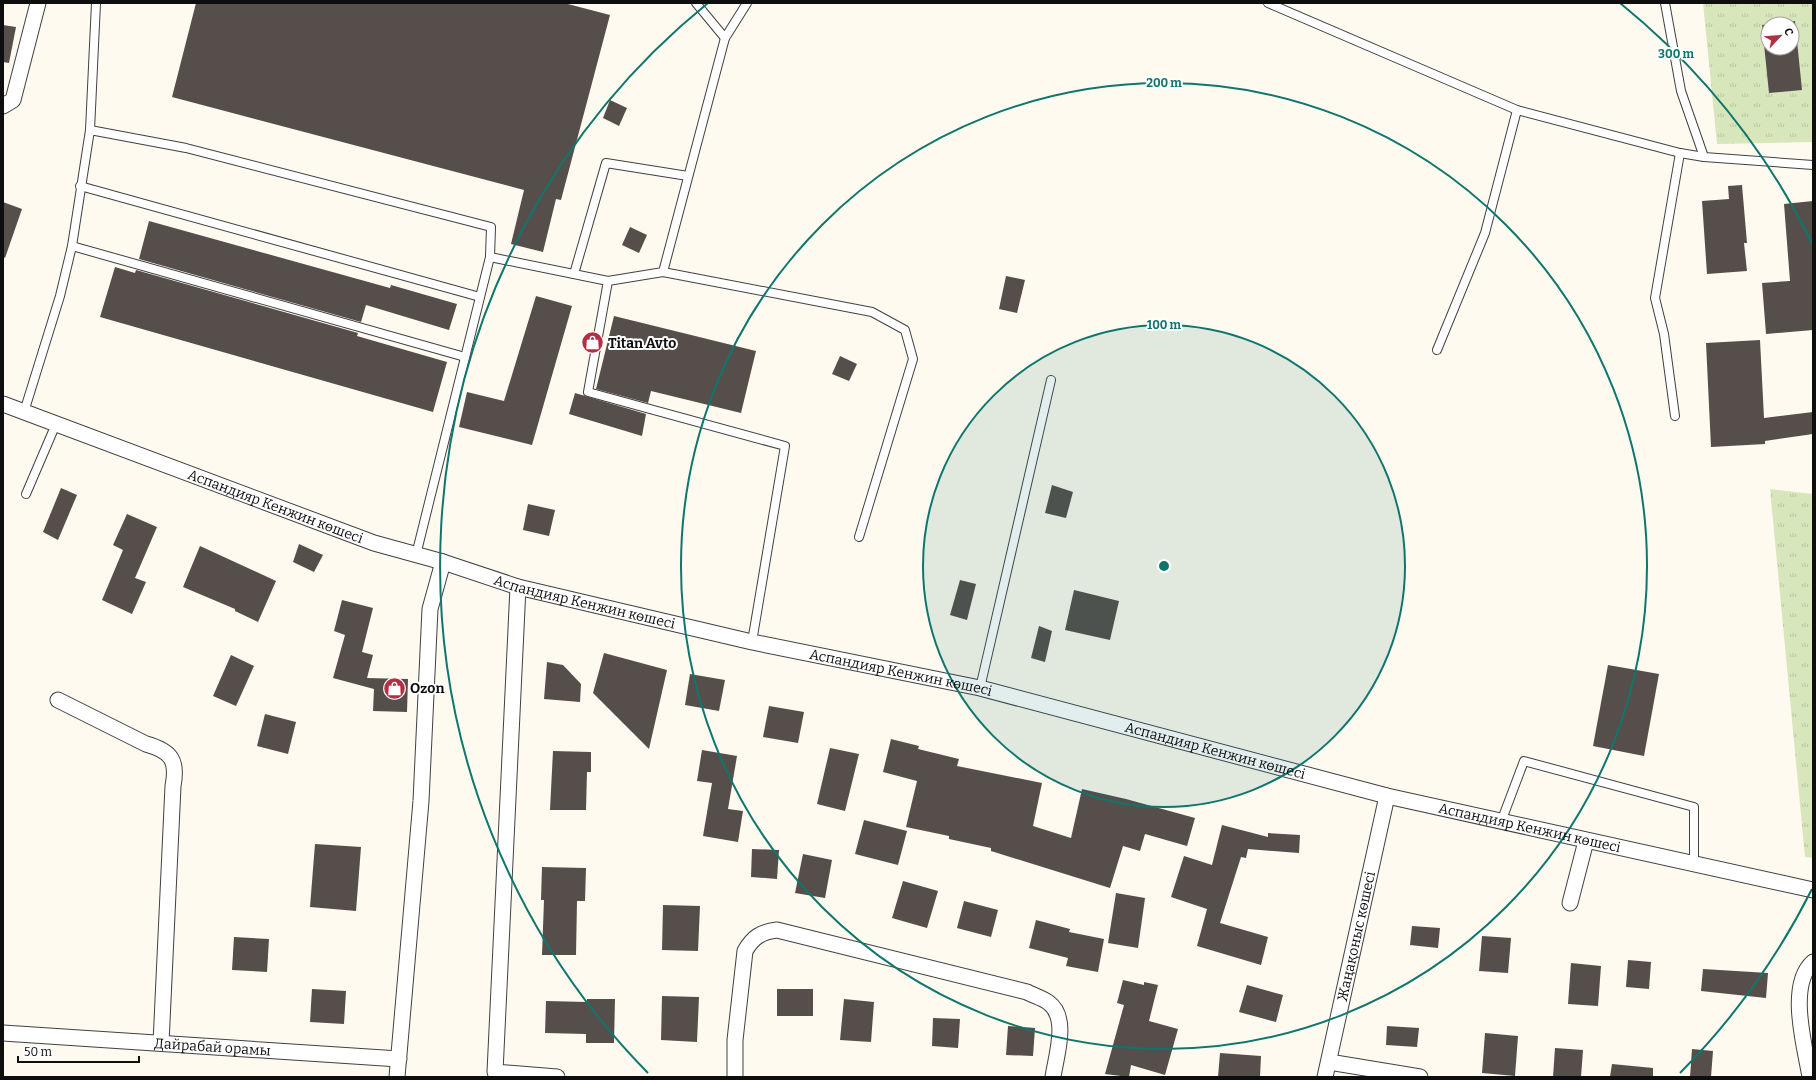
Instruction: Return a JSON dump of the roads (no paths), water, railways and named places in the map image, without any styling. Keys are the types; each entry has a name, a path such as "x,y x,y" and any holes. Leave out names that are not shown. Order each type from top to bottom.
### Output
{"street":[{"path":"3,106 13,100 38,3"},
{"name":"Аспандияр Кенжин көшесі","path":"3,404 374,543 443,562 518,587 752,642 980,688 1388,796 1694,865 1813,890"},
{"path":"398,1077 421,801 430,609 443,562"},
{"path":"518,587 495,1075 557,1077"},
{"path":"58,700 146,744 158,748 167,753 174,761 175,774 173,786 161,1043"},
{"name":"Жаңақоныс көшесі","path":"1325,1077 1388,796"},
{"path":"1570,903 1586,841"},
{"path":"735,1077 735,1040 745,951 750,942 757,936 764,932 777,930 1027,992 1049,1003 1056,1011 1060,1023 1053,1077"},
{"path":"1810,1077 1800,1009 1800,985 1804,973 1813,962"},
{"name":"Дайрабай орамы","path":"3,1033 399,1059"},
{"path":"1328,1062 1420,1077"}],"lane":[{"path":"24,412 60,296 72,246 80,186 90,130 96,3"},
{"path":"696,3 725,38"},
{"path":"663,272 725,38 747,3"},
{"path":"1268,3 1517,110 1680,153 1704,157 1813,165"},
{"path":"1666,3 1681,91 1704,157"},
{"path":"1437,350 1485,233 1517,110"},
{"path":"90,130 186,148 491,227 490,257 416,555"},
{"path":"1675,416 1664,334 1655,298 1680,153"},
{"path":"574,274 606,163 688,176"},
{"path":"80,186 480,297"},
{"path":"72,246 466,357"},
{"path":"490,257 608,281 663,272 872,312 905,330 913,359 860,537"},
{"path":"608,281 588,392 785,446 752,642"},
{"path":"980,688 1051,380"},
{"path":"26,494 56,424"},
{"path":"1501,822 1524,761 1694,807 1694,865"}],"place":[{"name":"Titan Avto","path":"593,343"},
{"name":"Ozon","path":"394,688"}]}
